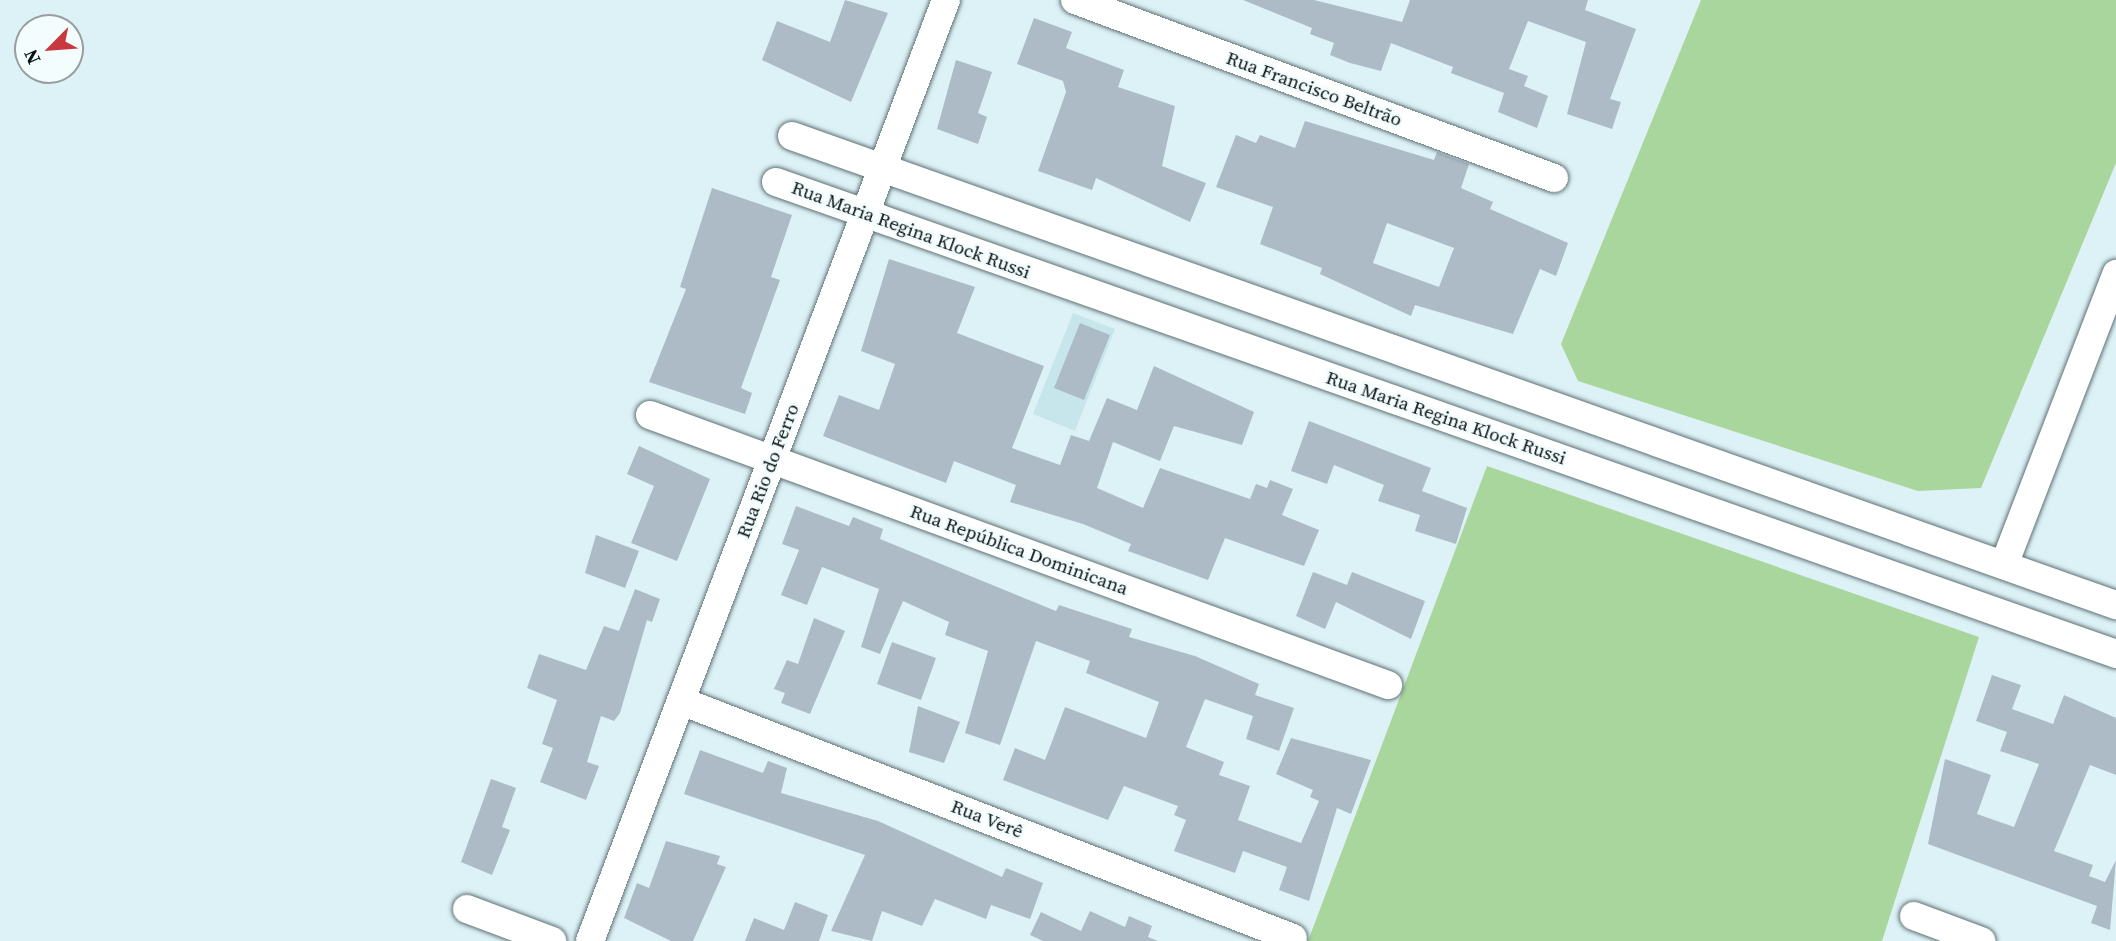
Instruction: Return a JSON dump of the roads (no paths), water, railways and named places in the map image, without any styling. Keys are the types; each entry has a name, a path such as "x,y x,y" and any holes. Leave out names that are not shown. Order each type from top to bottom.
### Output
{"street":[{"name":"Rua Rio do Ferro","path":"590,941 946,0"},
{"name":"Rua Francisco Beltrão","path":"1075,0 1554,178"},
{"path":"792,136 2116,605"},
{"name":"Rua Maria Regina Klock Russi","path":"776,182 2116,654"},
{"path":"2004,565 2116,274"},
{"name":"Rua República Dominicana","path":"650,415 1388,685"},
{"name":"Rua Verê","path":"681,701 1293,938"},
{"path":"467,909 552,941"},
{"path":"1914,916 1981,941"}]}
